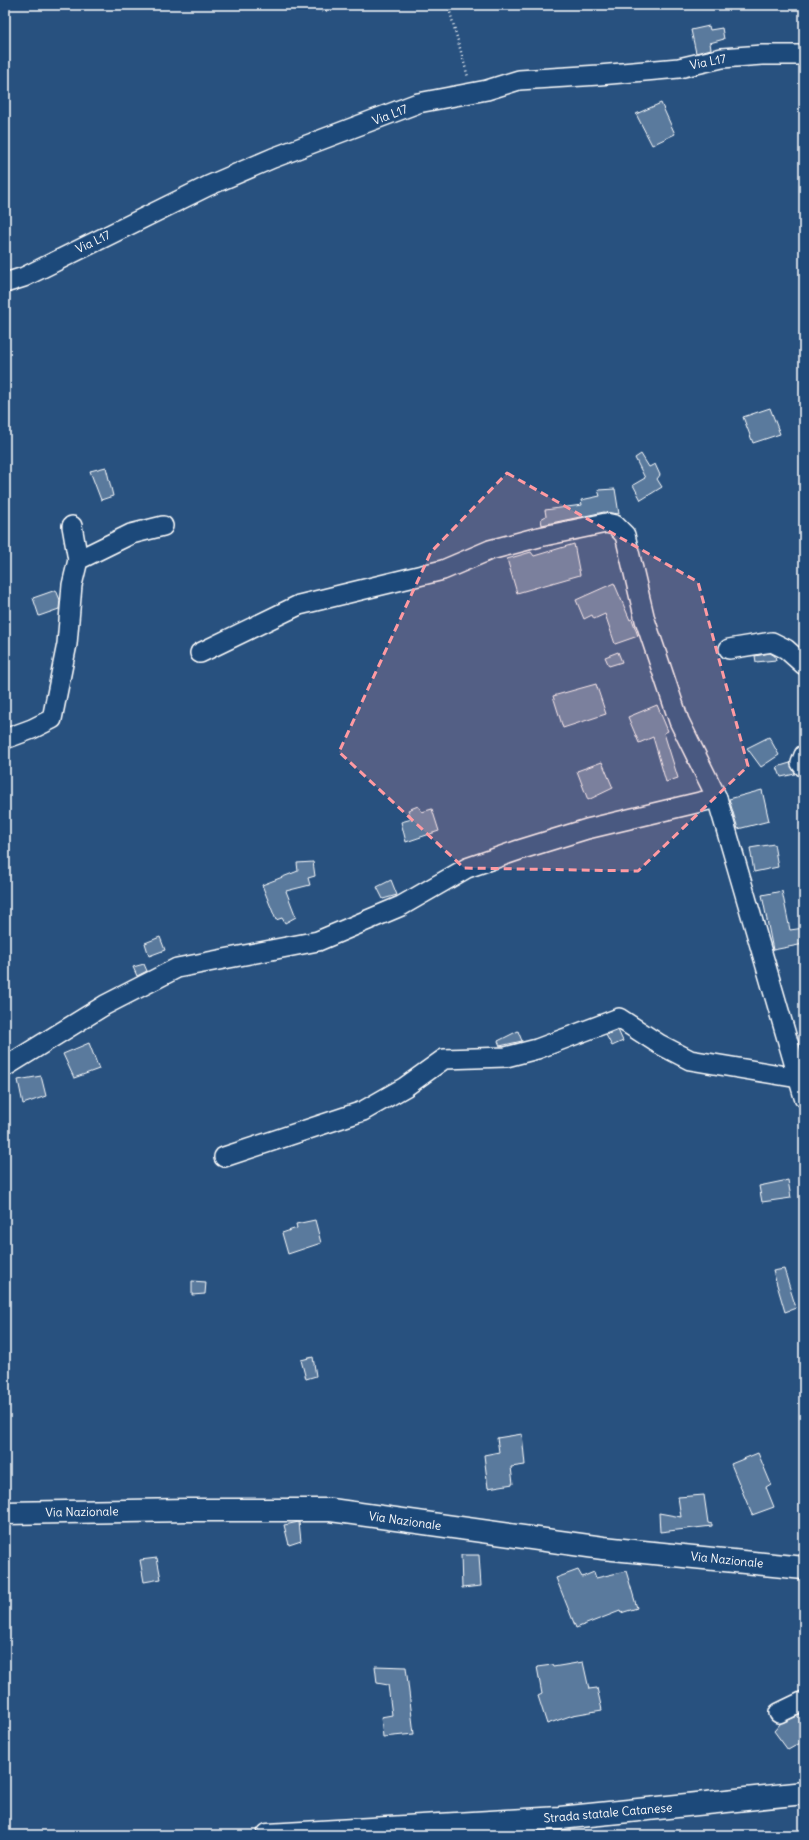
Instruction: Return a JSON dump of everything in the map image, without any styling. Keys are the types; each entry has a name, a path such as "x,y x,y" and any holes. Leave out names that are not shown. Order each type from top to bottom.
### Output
{"main road":[{"name":"Via Nazionale","path":"5,1513 188,1510 331,1510 602,1548 799,1567"},
{"name":"Strada statale Catanese","path":"268,1835 560,1818 804,1793"}],"street":[{"name":"Via L17","path":"5,283 24,277 208,186 273,158 418,103 487,90 519,80 679,68 722,58 762,55 804,55"},
{"path":"200,653 299,605 442,570 490,550 538,537 606,523 615,526 625,535 644,620 679,721 717,798 804,1097"},
{"path":"5,739 32,729 52,719 67,644 72,585 78,560 72,526"},
{"path":"78,560 131,534 163,526"},
{"path":"728,649 772,642 786,648 804,665"},
{"path":"804,755 801,762 804,767"},
{"path":"5,1067 105,1005 177,968 318,941 401,906 467,868 587,829 717,798"},
{"path":"224,1157 363,1111 405,1087 444,1059 506,1057 537,1049 619,1018 659,1044 690,1060 798,1078"},
{"path":"779,1713 804,1701"}],"path":[{"path":"317,5 323,12 340,5"},
{"path":"448,5 472,93"}],"highlighted area":[{"path":"507,473 698,582 748,766 638,871 464,868 339,752 431,552"}],"building":[{"path":"709,26 710,30 722,28 724,39 710,43 711,49 696,53 691,30"},
{"path":"661,103 675,134 652,145 636,114"},
{"path":"770,408 780,434 753,443 743,417"},
{"path":"641,454 649,467 655,464 660,475 657,479 662,487 641,500 633,485 645,478 635,458"},
{"path":"106,467 113,496 101,500 90,471"},
{"path":"615,489 619,514 604,512 542,525 541,519 546,516 545,510 582,505 581,500 600,496 598,490"},
{"path":"574,544 580,575 517,593 507,559 531,552 534,556"},
{"path":"614,583 630,620 632,619 638,636 615,644 605,614 594,619 592,615 584,619 576,600"},
{"path":"56,590 60,600 59,609 39,616 33,598"},
{"path":"618,652 622,662 609,666 605,657"},
{"path":"770,653 775,656 776,660 756,662 755,656"},
{"path":"596,684 606,714 563,728 553,696"},
{"path":"657,705 668,731 664,733 678,778 666,782 653,737 639,743 628,717"},
{"path":"769,737 779,755 761,767 747,748"},
{"path":"602,762 613,788 588,800 577,771"},
{"path":"790,763 795,774 781,777 777,767"},
{"path":"762,790 769,821 738,829 729,799"},
{"path":"418,806 422,812 432,809 439,831 406,842 401,822 412,819 408,810"},
{"path":"774,844 778,867 754,872 750,848"},
{"path":"313,862 315,876 308,878 310,885 286,891 296,917 285,923 282,918 276,920 262,885 298,871 297,863"},
{"path":"391,880 397,895 383,899 377,887"},
{"path":"782,891 790,930 804,928 804,944 773,950 762,895"},
{"path":"160,937 165,950 149,956 145,943"},
{"path":"144,964 147,971 137,976 133,967"},
{"path":"618,1030 623,1041 612,1046 606,1035"},
{"path":"518,1031 522,1041 500,1046 498,1041"},
{"path":"89,1043 99,1069 74,1078 63,1054"},
{"path":"41,1076 46,1096 23,1104 18,1080"},
{"path":"788,1180 791,1198 762,1202 759,1186"},
{"path":"315,1220 321,1243 288,1254 282,1233 297,1228 296,1224"},
{"path":"784,1269 796,1308 785,1312 773,1271"},
{"path":"192,1281 206,1282 205,1294 192,1295"},
{"path":"313,1357 316,1376 306,1379 301,1360"},
{"path":"522,1434 525,1465 511,1467 513,1484 488,1488 484,1455 499,1452 497,1438"},
{"path":"758,1453 771,1484 766,1487 774,1507 752,1515 731,1464"},
{"path":"704,1495 708,1523 712,1524 712,1526 660,1532 659,1513 681,1517 678,1497"},
{"path":"299,1522 301,1541 289,1545 284,1525"},
{"path":"461,1555 479,1555 481,1586 462,1588"},
{"path":"157,1558 161,1579 144,1582 140,1560"},
{"path":"578,1570 582,1577 594,1572 596,1578 626,1571 637,1608 621,1613 620,1611 576,1628 556,1578"},
{"path":"583,1662 589,1689 597,1688 602,1710 573,1715 547,1724 538,1696 542,1694 537,1667 552,1665 553,1667"},
{"path":"375,1666 406,1667 414,1734 383,1737 381,1717 392,1715 388,1685 377,1683"},
{"path":"804,1713 804,1741 788,1750 774,1731 781,1723"}]}
